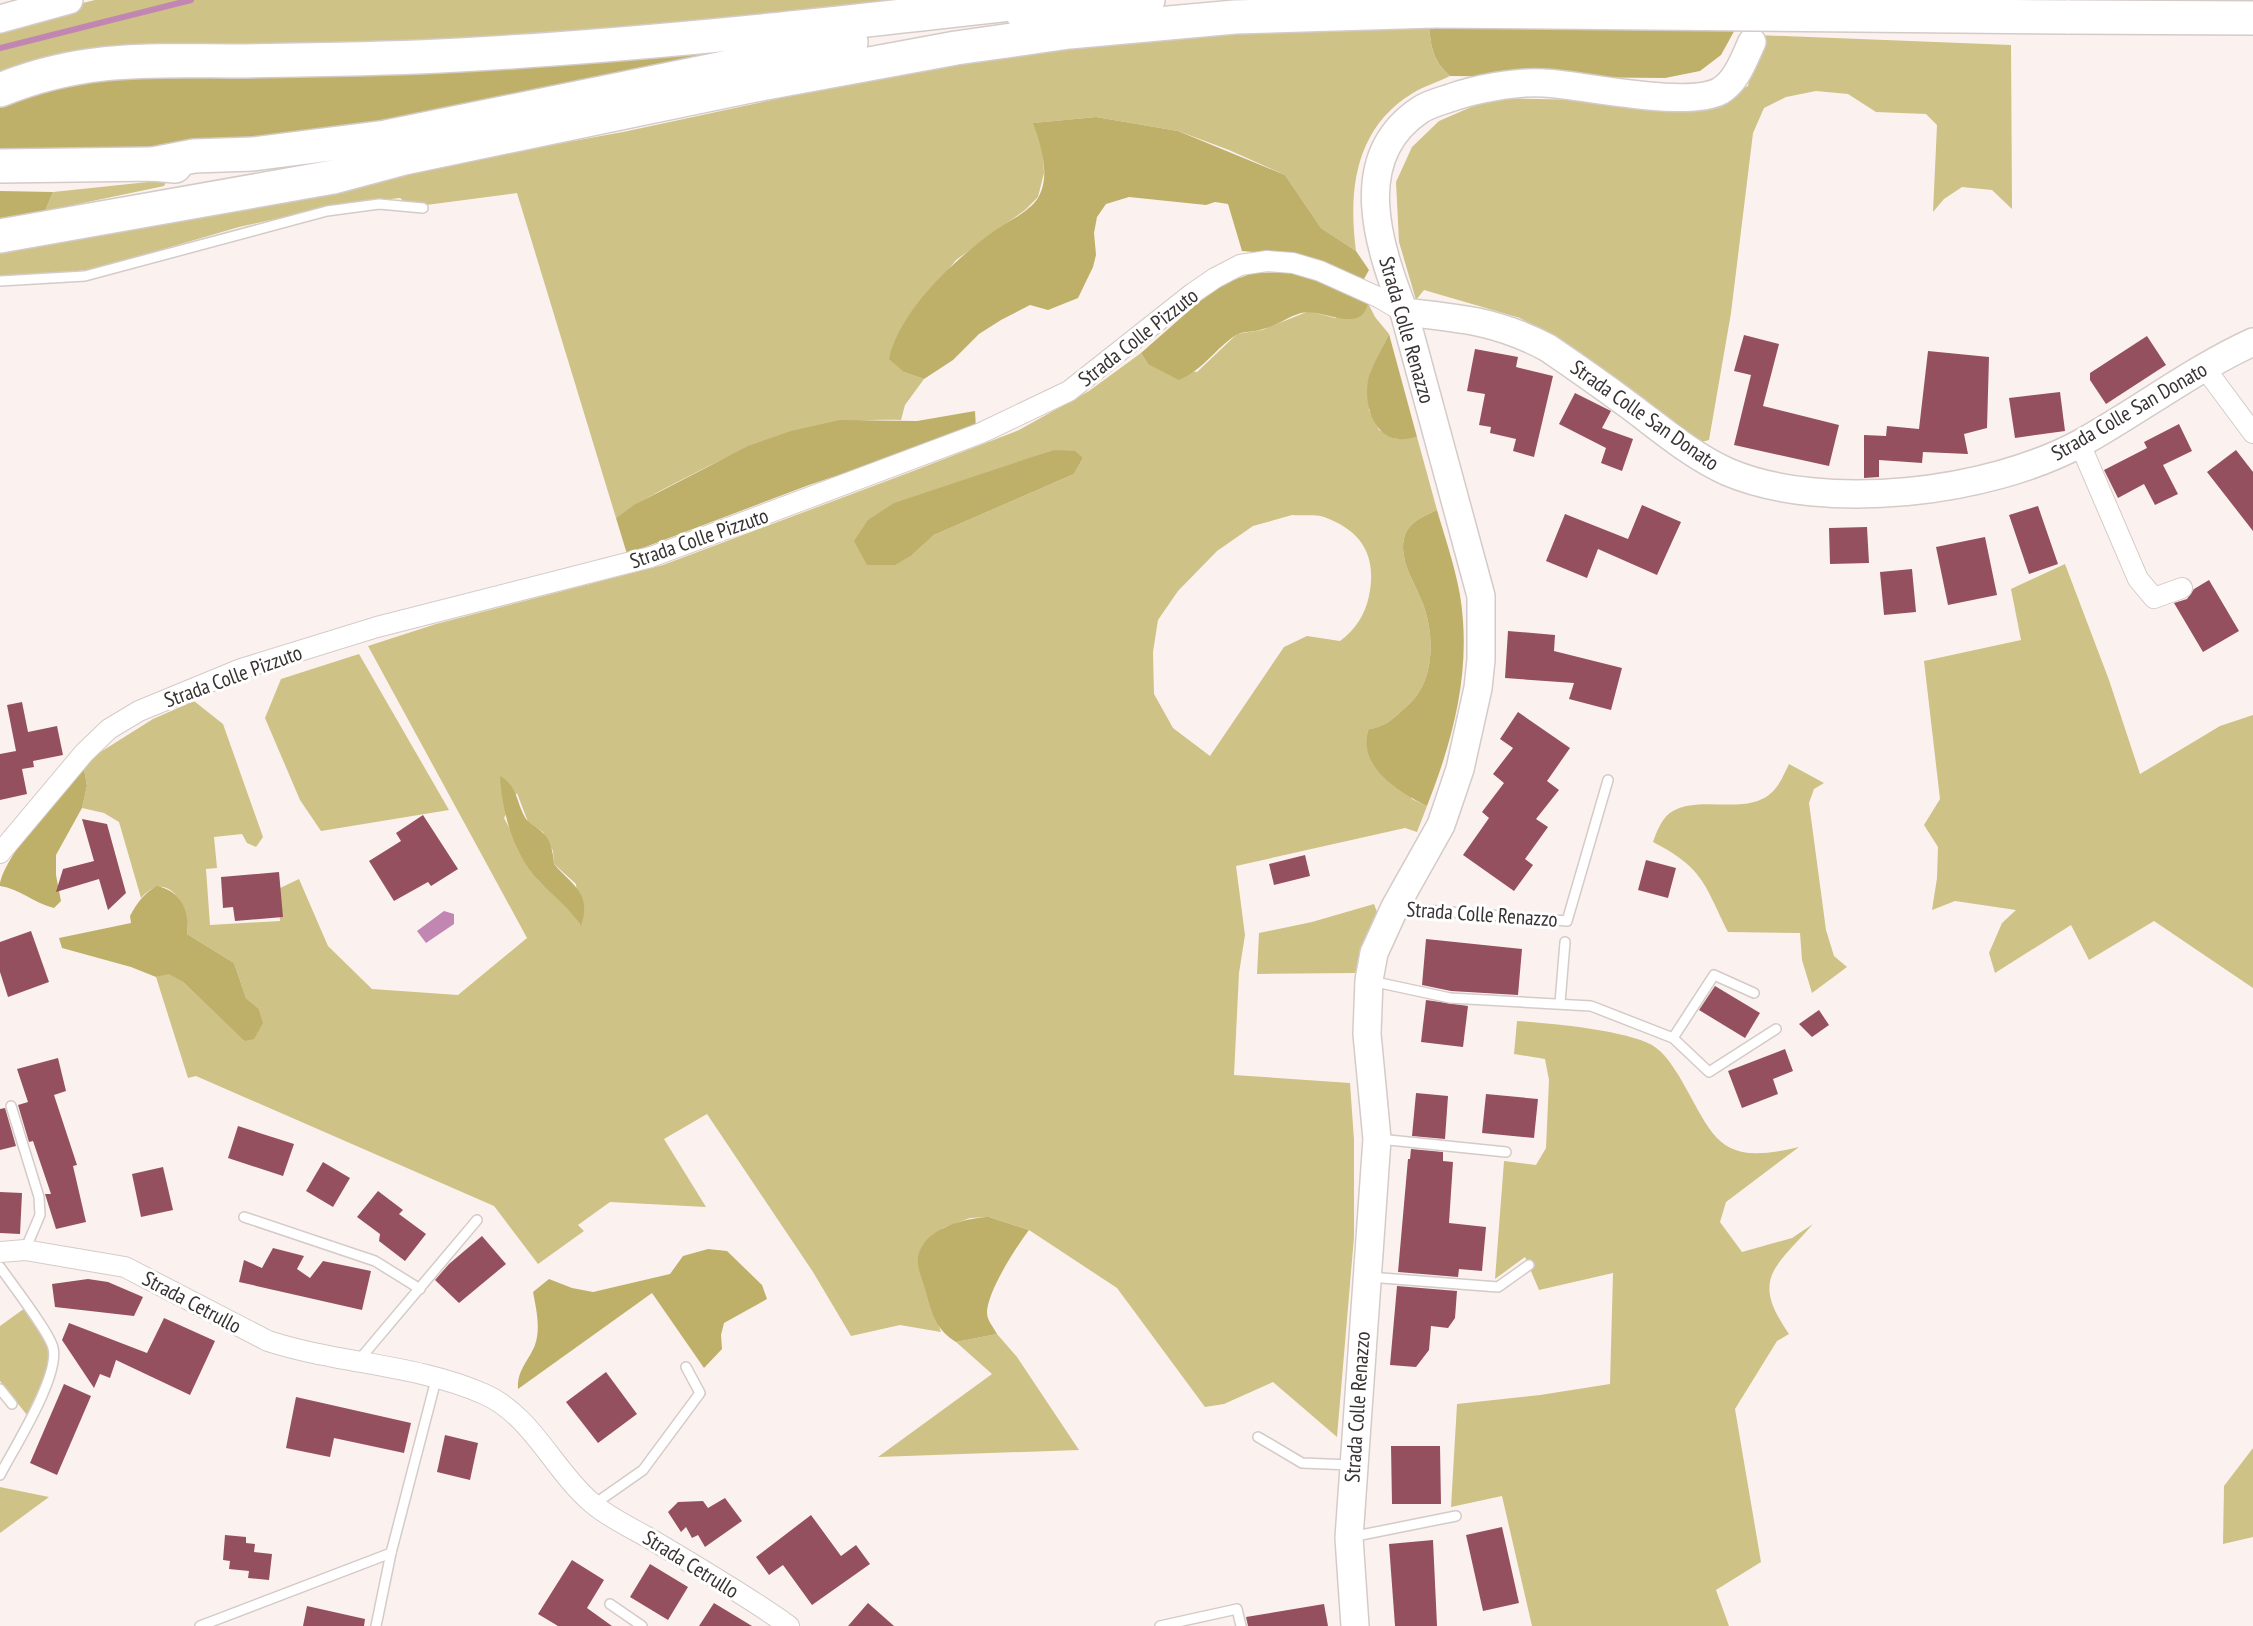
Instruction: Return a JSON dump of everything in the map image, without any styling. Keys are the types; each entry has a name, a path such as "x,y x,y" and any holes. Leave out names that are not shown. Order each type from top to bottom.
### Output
{"highway":[{"path":"0,90 58,70 103,62 293,60 526,52 724,36 1045,0"},
{"path":"153,164 194,156 253,154 386,137 875,38 965,22 1148,0"},
{"path":"0,236 333,177 404,158 750,86 956,48 1069,32 1235,16 1434,11 2253,18"},
{"path":"9,166 153,164 195,169 404,158"}],"street":[{"path":"0,19 69,0"},
{"name":"Strada Colle Renazzo","path":"1355,1626 1349,1538 1377,1139 1367,1034 1369,980 1374,954 1395,907 1441,825 1460,769 1478,688 1481,660 1481,596 1404,312 1387,268 1375,210 1378,167 1393,136 1421,109 1466,92 1542,82 1692,98 1720,91 1736,75 1752,42"},
{"name":"Strada Colle Pizzuto","path":"0,853 84,753 109,729 148,707 241,669 377,627 651,557 981,433 1069,391 1118,355 1193,293 1240,265 1268,261 1293,263 1320,271 1404,312"},
{"name":"Strada Colle San Donato","path":"1404,312 1471,320 1522,334 1548,348 1701,458 1735,474 1779,488 1808,493 1871,493 1976,480 2021,469 2080,444 2204,367 2253,342"},
{"path":"2204,367 2253,434"},
{"path":"2080,444 2138,579 2154,598 2182,588"},
{"name":"Strada Cetrullo","path":"0,1252 24,1250 125,1267 268,1341 357,1362 437,1376 486,1394 505,1406 534,1437 565,1478 593,1505 787,1626"}],"lane":[{"path":"0,281 85,276 327,211 379,204 423,208"},
{"name":"Strada Colle Renazzo","path":"1395,907 1567,921 1608,780"},
{"name":"Strada Colle Renazzo","path":"1560,1003 1565,942"},
{"path":"1673,1038 1714,975 1754,993"},
{"path":"1369,980 1415,988 1450,998 1591,1006 1673,1038 1709,1072 1776,1029"},
{"path":"11,1106 39,1197 40,1215 24,1250"},
{"path":"1377,1139 1506,1152"},
{"path":"244,1217 375,1261 420,1289"},
{"path":"357,1362 477,1220"},
{"path":"1366,1277 1498,1287 1529,1265"},
{"path":"0,1267 53,1346 55,1362 37,1405 0,1474"},
{"path":"593,1505 643,1470 700,1393 686,1367"},
{"path":"376,1626 391,1553 437,1376"},
{"path":"0,1389 12,1404"},
{"path":"1258,1437 1302,1463 1353,1465"},
{"path":"1349,1538 1456,1516"},
{"path":"200,1626 391,1553"},
{"path":"610,1604 642,1626"},
{"path":"1160,1626 1237,1609 1241,1626"}],"shaded area":[{"path":"95,0 994,0 0,86 0,23"},
{"path":"1429,26 1434,54 1450,76 1417,91 1394,107 1378,124 1367,142 1355,183 1353,206 1356,251 1321,228 1285,175 1229,150 1178,131 1096,117 1034,123 1043,149 1044,173 1038,197 1025,210 956,260 935,286 904,372 924,379 905,405 901,420 843,422 792,432 768,440 681,480 643,500 616,518 517,193 411,207 400,198 344,204 239,227 95,269 53,274 0,276 0,245 623,132 939,64 1055,48 1196,35"},
{"path":"1429,26 1737,26 1721,55 1700,71 1665,78 1450,76 1434,54"},
{"path":"1757,35 2011,45 2012,209 1992,190 1962,187 1944,199 1933,212 1937,125 1926,114 1876,112 1848,94 1816,91 1786,97 1764,108 1753,133 1731,313 1709,440 1698,443 1552,336 1520,318 1424,290 1416,300 1399,242 1396,182 1412,147 1439,121 1492,98 1593,100 1699,110 1748,86"},
{"path":"706,46 745,50 431,117 153,151 0,149 0,96 43,78"},
{"path":"1096,117 1178,131 1285,175 1321,228 1356,251 1369,270 1364,279 1354,282 1288,255 1242,251 1228,204 1215,202 1206,205 1129,197 1106,204 1097,217 1094,233 1096,255 1093,267 1078,298 1048,310 1030,305 1001,320 979,334 953,360 924,379 904,372 889,359 895,341 915,306 944,273 975,245 1022,213 1038,198 1044,180 1044,170 1042,151 1033,123"},
{"path":"167,180 164,186 45,211 53,192"},
{"path":"0,191 53,192 45,211 0,218"},
{"path":"1295,272 1328,281 1368,303 1364,313 1358,318 1349,319 1310,312 1301,313 1268,328 1236,335 1202,365 1179,380 1148,364 1141,353 1217,286 1253,273"},
{"path":"1368,303 1375,317 1389,334 1370,373 1369,410 1379,430 1397,439 1417,437 1437,510 1410,526 1403,544 1405,562 1423,604 1430,630 1428,672 1423,685 1407,706 1385,724 1369,729 1412,799 1427,806 1417,832 1405,828 1236,866 1245,935 1239,973 1234,1075 1350,1083 1354,1140 1354,1237 1337,1437 1273,1382 1224,1404 1205,1407 1117,1288 1029,1230 989,1217 970,1218 943,1228 922,1246 925,1287 941,1332 900,1325 851,1336 813,1272 707,1114 664,1139 706,1207 610,1202 578,1225 584,1231 538,1264 494,1206 196,1076 188,1078 156,977 169,973 183,982 244,1041 258,1008 246,998 234,963 187,934 185,913 175,894 160,887 151,890 141,898 119,822 104,813 82,808 87,786 83,763 153,719 194,701 223,724 263,837 256,847 247,843 242,834 214,837 217,868 206,869 210,925 280,921 278,889 299,879 328,946 372,989 458,995 527,938 368,646 436,624 663,565 908,473 1019,430 1089,391 1141,353 1148,364 1197,372 1237,334 1262,330 1309,311 1335,318","holes":["1053,450 1083,458 1074,474 934,535 912,555 931,492","1292,515 1313,515 1324,517 1349,530 1364,547 1369,558 1371,569 1369,596 1359,622 1340,641 1307,636 1284,647 1210,756 1173,728 1154,694 1153,652 1158,620 1178,591 1217,551 1253,526","517,793 528,822 543,832 553,851 554,864 576,884 580,925 574,914 538,880 504,818"]},
{"path":"1389,334 1417,437 1400,439 1388,436 1381,431 1370,413 1367,392 1370,373"},
{"path":"975,411 976,429 809,485 627,554 616,518 634,505 748,446 791,431 840,420 917,421"},
{"path":"1053,450 1075,451 1083,458 1074,474 934,535 912,555 895,565 867,565 854,541 868,520 894,503"},
{"path":"1437,510 1460,595 1464,649 1462,676 1452,728 1427,806 1404,793 1383,776 1374,766 1367,742 1369,729 1390,721 1407,706 1423,685 1428,672 1430,630 1423,604 1405,562 1403,544 1410,526"},
{"path":"2065,564 2109,680 2140,774 2220,726 2253,715 2253,988 2154,921 2089,960 2071,925 1995,973 1989,953 2002,923 2016,910 1955,901 1932,910 1937,878 1938,847 1924,825 1940,799 1924,661 2021,640 2011,589"},
{"path":"359,654 449,810 321,831 300,800 265,718 281,679"},
{"path":"83,763 87,786 82,808 56,855 56,875 61,901 54,908 0,886 10,860 22,842"},
{"path":"1789,764 1824,783 1814,789 1809,803 1826,930 1834,956 1847,967 1812,993 1802,960 1800,933 1728,932 1700,878 1682,860 1653,842 1658,829 1669,814 1685,806 1740,804 1765,798 1775,789"},
{"path":"500,776 514,790 526,819 547,838 554,864 579,891 584,905 581,926 567,908 540,882 523,859 507,819"},
{"path":"157,886 172,892 182,903 187,918 187,934 234,963 246,998 258,1008 263,1023 254,1039 244,1041 183,982 169,974 156,977 131,967 62,948 59,938 131,923 130,916 138,903"},
{"path":"1374,904 1377,912 1355,973 1257,974 1259,933 1312,922"},
{"path":"444,911 454,914 454,924 426,943 417,931"},
{"path":"1517,1021 1606,1031 1652,1045 1670,1063 1701,1116 1722,1142 1734,1150 1751,1153 1799,1147 1726,1202 1720,1222 1742,1252 1792,1238 1813,1224 1778,1263 1769,1286 1777,1315 1789,1334 1777,1341 1735,1409 1761,1562 1716,1590 1729,1626 1532,1626 1502,1496 1451,1507 1457,1404 1540,1395 1610,1384 1613,1273 1539,1290 1525,1257 1495,1279 1504,1161 1536,1165 1546,1148 1549,1080 1545,1059 1514,1054"},
{"path":"989,1217 1029,1230 1003,1270 988,1304 987,1316 997,1334 956,1342 944,1333 934,1317 918,1264 919,1252 933,1234 943,1228 967,1220"},
{"path":"708,1249 727,1251 762,1285 767,1299 724,1323 721,1335 722,1349 704,1368 652,1293 518,1389 521,1371 535,1345 538,1332 533,1292 549,1279 572,1288 593,1292 670,1274 683,1256"},
{"path":"25,1308 51,1352 48,1369 27,1415 0,1381 0,1326"},
{"path":"997,1334 1017,1357 1079,1450 878,1457 992,1374 956,1342"},
{"path":"2253,1448 2253,1537 2223,1544 2224,1486"},
{"path":"0,1487 49,1497 0,1533"}],"building":[{"path":"1744,335 1779,344 1763,406 1839,425 1829,466 1734,445 1751,375 1734,371"},
{"path":"2147,336 2166,365 2106,404 2090,380 2090,373"},
{"path":"1475,349 1518,357 1516,367 1553,376 1534,457 1513,451 1516,439 1490,433 1491,427 1479,425 1485,394 1467,391"},
{"path":"1928,351 1989,357 1987,428 1964,434 1968,454 1923,452 1922,463 1879,460 1879,477 1864,478 1864,435 1886,436 1887,426 1919,429"},
{"path":"2060,392 2065,431 2015,438 2009,398"},
{"path":"1575,393 1611,411 1602,428 1633,439 1622,471 1601,463 1606,448 1559,424"},
{"path":"2179,424 2192,451 2163,465 2178,494 2155,505 2144,484 2118,498 2104,470 2147,448 2144,442"},
{"path":"2236,450 2253,472 2253,531 2207,472"},
{"path":"1642,505 1681,522 1657,575 1598,549 1587,578 1546,561 1565,514 1628,539"},
{"path":"2038,506 2058,564 2029,574 2009,515"},
{"path":"1867,527 1869,563 1830,564 1829,528"},
{"path":"1985,537 1997,595 1948,605 1936,547"},
{"path":"1912,569 1916,612 1884,615 1880,572"},
{"path":"2209,580 2239,631 2203,652 2174,603 2187,599 2194,589"},
{"path":"1508,631 1555,635 1554,651 1622,668 1611,710 1569,699 1574,683 1505,678"},
{"path":"22,702 28,732 57,726 63,755 33,761 34,767 22,769 27,794 0,800 0,754 16,751 7,705"},
{"path":"1518,712 1570,748 1547,781 1559,790 1536,819 1548,827 1525,859 1533,865 1514,891 1463,855 1489,818 1482,812 1504,783 1493,774 1513,748 1500,739"},
{"path":"423,815 458,869 431,886 428,882 394,901 369,861 401,841 396,833"},
{"path":"82,819 107,824 126,893 108,910 99,879 56,892 63,869 94,861"},
{"path":"1305,855 1310,876 1274,885 1269,864"},
{"path":"1646,860 1676,868 1668,898 1638,890"},
{"path":"279,872 283,917 235,921 233,907 223,908 221,877"},
{"path":"31,931 49,982 8,997 0,972 0,942"},
{"path":"1426,939 1522,949 1518,995 1451,991 1422,985"},
{"path":"1715,986 1760,1013 1745,1038 1699,1010"},
{"path":"1426,1000 1468,1006 1463,1047 1421,1042"},
{"path":"1819,1010 1829,1025 1812,1037 1799,1024"},
{"path":"1785,1049 1793,1071 1773,1079 1778,1094 1742,1108 1728,1071"},
{"path":"58,1058 66,1091 54,1095 77,1165 73,1166 86,1222 56,1229 45,1194 51,1194 33,1141 29,1142 18,1105 28,1102 17,1069"},
{"path":"1416,1093 1448,1096 1445,1139 1412,1136"},
{"path":"1486,1094 1538,1099 1534,1138 1482,1133"},
{"path":"5,1108 16,1146 0,1150 0,1109"},
{"path":"238,1126 294,1144 283,1176 228,1158"},
{"path":"1411,1149 1443,1152 1443,1161 1453,1162 1449,1223 1486,1227 1482,1271 1459,1269 1458,1277 1398,1272 1408,1159 1410,1159"},
{"path":"323,1162 350,1178 333,1207 306,1191"},
{"path":"163,1167 173,1210 141,1217 132,1174"},
{"path":"378,1191 403,1210 399,1214 426,1234 405,1261 379,1241 380,1234 357,1217"},
{"path":"0,1192 22,1193 20,1234 0,1233"},
{"path":"482,1236 506,1264 459,1303 435,1280 449,1264"},
{"path":"273,1248 304,1256 297,1269 310,1278 323,1261 371,1271 362,1310 239,1282 244,1260 262,1268"},
{"path":"88,1279 108,1282 143,1297 134,1316 55,1307 52,1284"},
{"path":"1397,1286 1457,1291 1455,1318 1448,1328 1431,1326 1429,1350 1416,1367 1390,1365"},
{"path":"164,1318 215,1341 190,1395 116,1360 110,1378 100,1374 94,1388 62,1340 69,1323 147,1353"},
{"path":"606,1372 637,1414 598,1443 566,1402"},
{"path":"64,1384 91,1396 57,1475 30,1463"},
{"path":"296,1397 411,1423 404,1453 334,1438 330,1457 286,1448"},
{"path":"445,1435 478,1443 470,1480 437,1472"},
{"path":"1391,1446 1440,1446 1441,1504 1392,1504"},
{"path":"725,1498 742,1521 705,1547 698,1535 692,1538 686,1527 681,1532 668,1512 678,1502 703,1501 708,1508"},
{"path":"811,1515 841,1556 856,1545 870,1564 812,1605 783,1565 769,1575 756,1557"},
{"path":"1502,1527 1519,1603 1483,1611 1466,1535"},
{"path":"225,1535 246,1537 246,1543 255,1544 254,1552 272,1554 269,1580 248,1578 249,1571 229,1569 230,1561 223,1560"},
{"path":"1433,1540 1437,1626 1395,1626 1389,1544"},
{"path":"572,1560 604,1580 587,1608 612,1626 558,1626 538,1614"},
{"path":"650,1564 688,1587 668,1620 630,1597"},
{"path":"714,1603 752,1626 699,1626"},
{"path":"868,1603 894,1626 848,1626"},
{"path":"1324,1604 1328,1626 1248,1626 1246,1617"},
{"path":"307,1606 365,1619 364,1626 303,1626"}],"waterway":[{"path":"0,48 191,0"}]}
